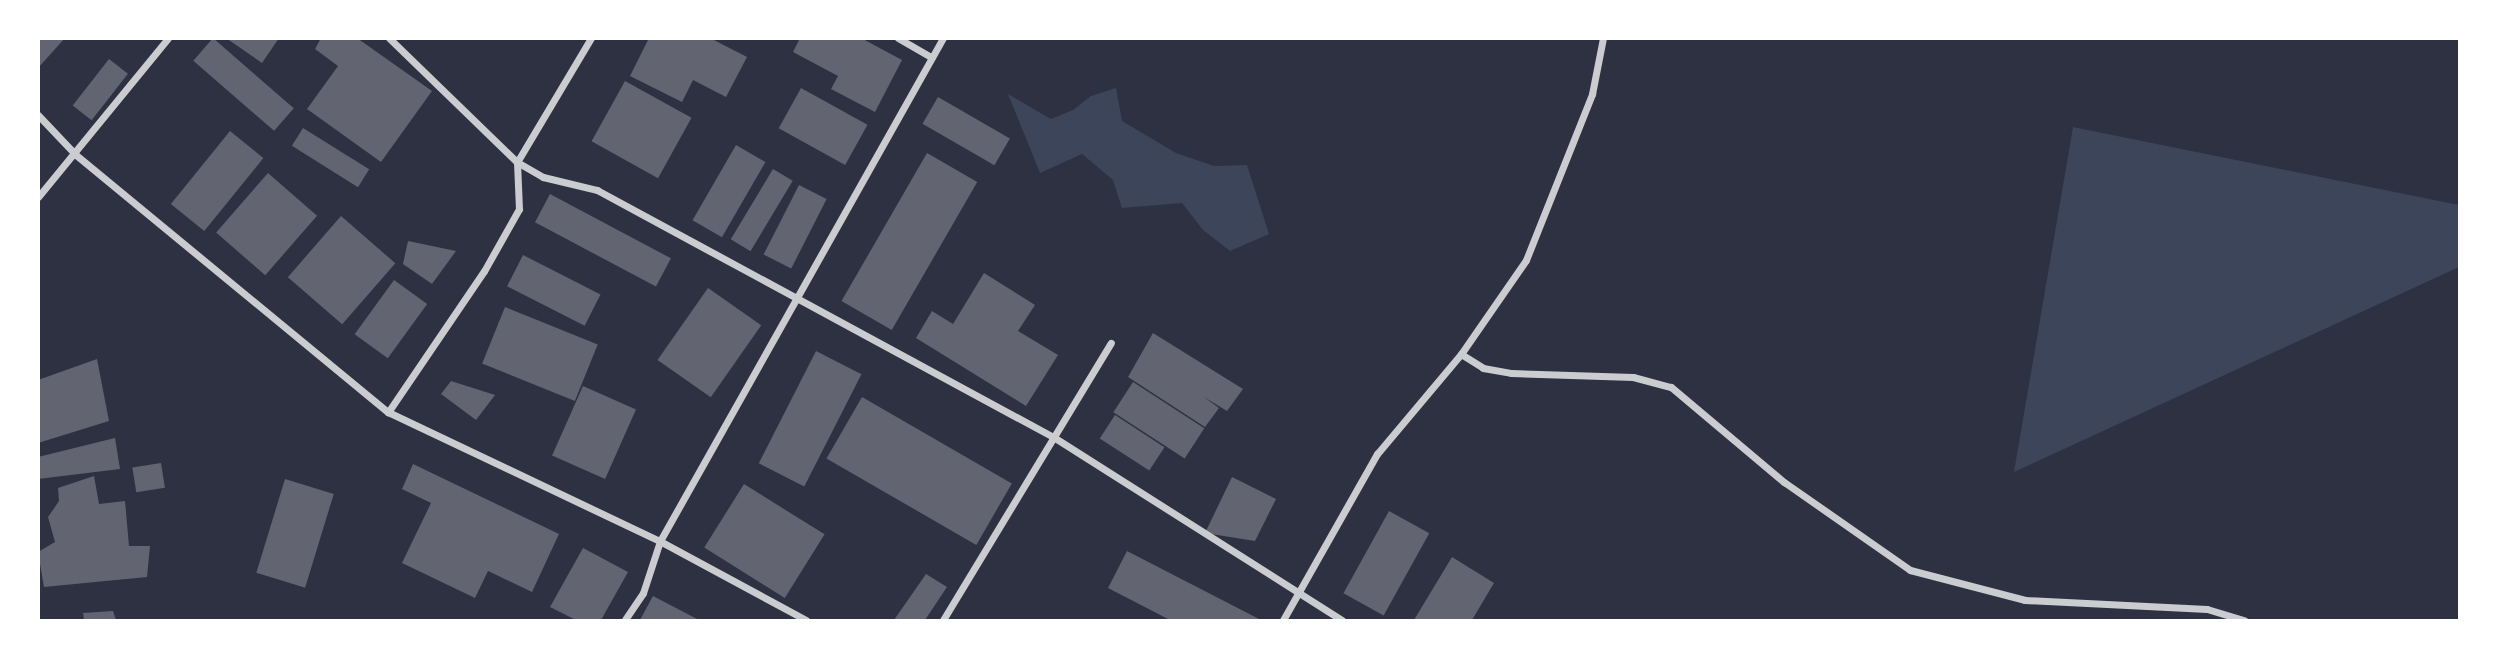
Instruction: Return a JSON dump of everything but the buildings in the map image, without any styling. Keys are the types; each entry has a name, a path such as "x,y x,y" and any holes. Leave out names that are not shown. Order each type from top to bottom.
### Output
{"street":[{"path":"38,197 76,155 168,38"},
{"path":"389,38 517,162 542,177 597,190 1055,438 1342,621"},
{"path":"388,412 484,271 519,209 517,162 592,38"},
{"path":"898,38 932,58"},
{"path":"625,621 643,593 660,541 943,38"},
{"path":"1283,621 1377,454 1461,354 1526,260 1592,94 1603,38"},
{"path":"38,114 76,155 388,412 660,541 806,621"},
{"path":"943,621 1111,343"},
{"path":"1461,354 1483,368 1511,373 1633,377 1671,387 1784,481 1910,570 2025,600 2207,609 2244,621"}],"shaded area":[{"path":"1116,88 1122,121 1176,153 1214,166 1247,165 1269,234 1230,251 1203,230 1182,203 1122,208 1113,180 1082,154 1040,173 1008,94 1051,119 1073,110 1091,96"},
{"path":"2073,127 2459,205 2459,267 2014,472"}]}
